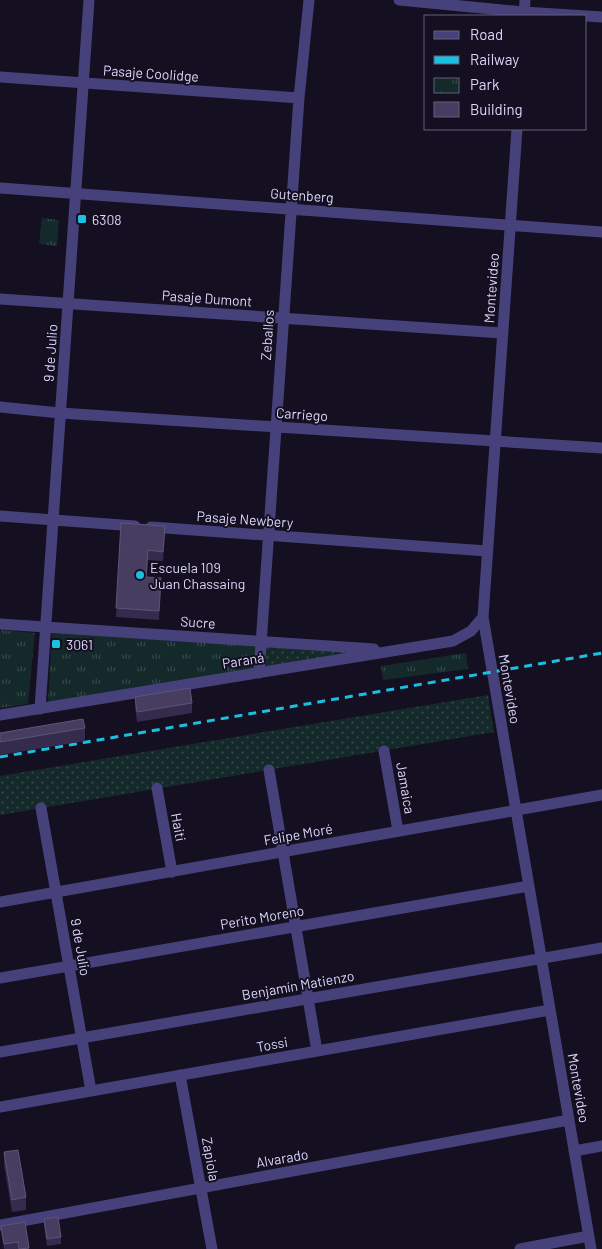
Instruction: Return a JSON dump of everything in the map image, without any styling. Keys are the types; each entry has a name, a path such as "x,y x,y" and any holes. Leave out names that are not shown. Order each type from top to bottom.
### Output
{"street":[{"name":"9 de Julio","path":"40,709 90,0"},
{"name":"Zeballos","path":"259,673 275,427 308,0"},
{"path":"399,0 583,15"},
{"path":"587,15 602,17"},
{"name":"Pasaje Coolidge","path":"0,77 299,98"},
{"name":"Montevideo","path":"516,130 482,617 591,1249"},
{"name":"Gutenberg","path":"0,188 602,232"},
{"name":"Pasaje Dumont","path":"0,299 502,333"},
{"name":"Carriego","path":"0,407 60,413 602,448"},
{"name":"Pasaje Newbery","path":"0,516 487,551"},
{"name":"Paraná","path":"0,715 453,641 471,631 482,617"},
{"name":"Sucre","path":"0,624 393,650"},
{"name":"Jamaica","path":"384,751 398,832"},
{"path":"269,770 317,1051"},
{"name":"Haiti","path":"157,788 172,872"},
{"name":"Felipe Moré","path":"0,902 602,795"},
{"name":"9 de Julio","path":"41,808 91,1091"},
{"name":"Perito Moreno","path":"0,978 529,886"},
{"name":"Benjamín Matienzo","path":"0,1052 602,948"},
{"name":"Tossi","path":"0,1108 550,1010"},
{"name":"Zapiola","path":"180,1075 212,1249"},
{"name":"Alvarado","path":"0,1224 569,1120"},
{"path":"574,1151 602,1146"},
{"path":"520,1249 589,1236"}],"green space":[{"path":"42,218 59,220 57,246 39,244"},
{"path":"0,630 35,633 28,704 0,708"},
{"path":"52,632 256,644 254,670 48,703"},
{"path":"266,647 361,652 265,668"},
{"path":"466,653 468,669 383,680 381,666"},
{"path":"488,695 494,732 0,815 0,776"}],"building":[{"name":"Escuela 109 Juan Chassaing","path":"121,523 165,526 163,552 148,550 146,577 161,578 159,611 116,608"},
{"path":"190,688 192,703 137,712 135,697"},
{"path":"83,719 85,728 0,742 0,733"},
{"path":"18,1150 26,1197 12,1200 4,1152"},
{"path":"58,1217 61,1237 47,1239 44,1219"},
{"path":"25,1222 29,1248 19,1249 18,1242 4,1244 1,1226"}],"railway":[{"path":"0,757 602,653"}],"place":[{"name":"6308","path":"82,219"},
{"name":"Escuela 109 Juan Chassaing","path":"140,575"},
{"name":"3061","path":"56,644"}]}
